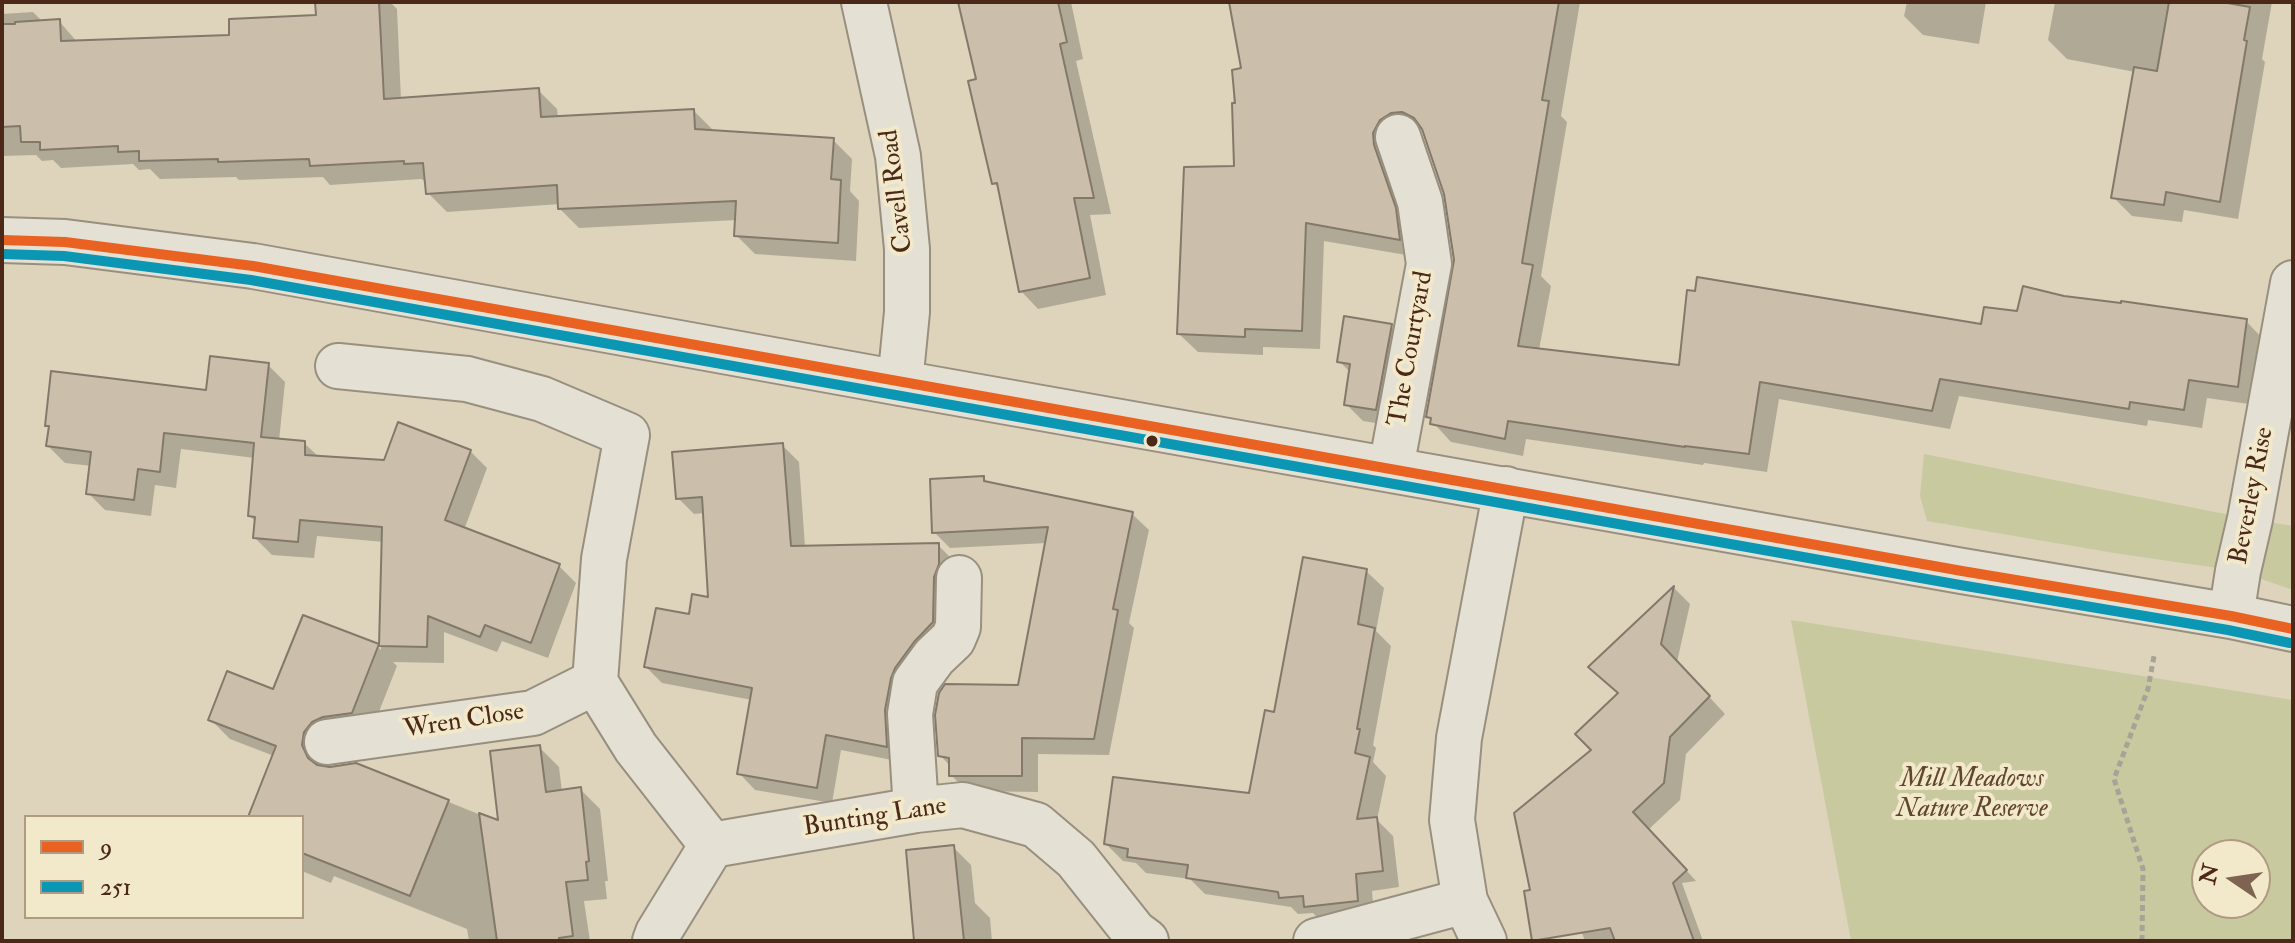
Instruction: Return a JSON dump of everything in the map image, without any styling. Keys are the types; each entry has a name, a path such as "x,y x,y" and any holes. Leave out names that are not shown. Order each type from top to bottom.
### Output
{"street":[{"name":"Cavell Road","path":"864,2 898,156 907,249 907,312 900,383"},
{"name":"The Courtyard","path":"1391,468 1429,264 1420,202 1398,137"},
{"path":"2,240 65,242 253,266 2293,629"},
{"name":"Beverley Rise","path":"2231,616 2293,283"},
{"path":"338,366 467,379 542,399 627,435 604,559 595,682 636,748 712,845 655,941"},
{"path":"1484,941 1465,901 1452,820 1459,738 1506,489"},
{"path":"916,810 910,714 915,683 934,657 953,639 958,627 959,578"},
{"name":"Wren Close","path":"327,742 533,713 595,682"},
{"name":"Bunting Lane","path":"712,845 916,810 963,805 1036,825 1076,859 1134,932 1146,941"},
{"path":"1316,941 1465,901"}],"path":[{"path":"2142,941 2143,869 2114,779 2148,689 2164,604"}],"green space":[{"path":"1924,454 2293,526 2293,590 2238,571 1927,521 1920,496"},
{"name":"Mill Meadows Nature Reserve","path":"1791,620 2293,700 2293,941 1851,941"}],"building":[{"path":"315,2 379,2 384,99 539,88 541,117 694,109 695,129 834,138 831,179 841,180 838,243 734,236 736,201 558,209 557,185 426,194 423,163 404,164 404,161 310,166 309,159 139,161 139,151 118,152 118,146 40,150 40,142 21,142 20,126 2,127 2,24 60,19 61,41 229,35 229,19 316,15"},
{"path":"958,2 1058,2 1067,42 1060,44 1094,198 1074,198 1090,278 1019,292 997,183 992,184 968,81 976,79"},
{"path":"1229,2 1559,2 1542,100 1549,101 1522,263 1533,265 1518,346 1679,365 1687,290 1695,291 1697,277 1981,324 1984,307 2017,311 2023,286 2064,296 2247,319 2238,387 2189,380 2184,410 2130,402 2129,409 1940,379 1932,411 1760,382 1749,454 1508,421 1505,439 1430,424 1431,418 1426,417 1454,260 1444,194 1422,129 1414,118 1402,112 1391,113 1380,120 1373,133 1374,145 1396,208 1400,240 1306,223 1302,331 1245,329 1245,337 1177,334 1184,167 1234,166 1232,70 1241,68"},
{"path":"2169,2 2222,2 2250,7 2220,202 2166,192 2164,205 2111,198 2134,67 2157,71"},
{"path":"1344,316 1392,324 1376,410 1344,405 1350,364 1337,362"},
{"path":"210,356 269,363 261,437 305,441 305,455 384,460 398,422 471,450 445,520 560,564 531,643 485,625 480,637 428,616 427,647 379,646 382,527 300,520 298,542 253,538 255,517 248,516 254,443 164,433 160,472 138,469 134,500 86,494 91,452 46,446 51,371 206,390"},
{"path":"783,443 791,546 939,543 939,564 934,577 933,622 914,642 891,678 885,710 887,747 826,735 817,788 737,774 752,688 644,667 656,608 689,614 692,594 708,597 702,497 676,499 672,452"},
{"path":"984,476 984,481 1133,512 1113,609 1118,610 1094,739 1022,738 1022,776 949,776 949,758 938,756 935,715 939,693 945,684 1018,685 1048,527 932,533 930,479"},
{"path":"1303,557 1367,569 1358,624 1375,628 1355,753 1370,757 1357,819 1377,817 1383,871 1356,874 1358,901 1304,907 1303,896 1279,898 1278,892 1186,878 1188,865 1127,857 1128,849 1104,844 1113,777 1249,793 1265,710 1274,712"},
{"path":"1674,586 1661,644 1710,696 1670,737 1664,783 1633,812 1687,870 1673,883 1694,941 1615,941 1610,928 1532,941 1524,891 1530,890 1514,813 1591,750 1575,734 1618,693 1588,667"},
{"path":"303,615 379,644 352,713 323,717 312,722 304,732 302,745 308,758 317,765 330,767 356,763 449,800 410,896 304,854 304,815 249,815 276,746 208,720 227,671 273,689"},
{"path":"540,745 546,792 581,787 589,861 586,862 588,880 566,882 573,936 559,938 559,941 497,941 479,813 498,820 490,751"},
{"path":"954,845 964,941 914,941 906,850"}],"transit line":[{"name":"9","path":"2,240 65,242 253,266 2293,629"},
{"name":"251","path":"2,254 64,256 251,280 2290,643"}]}
